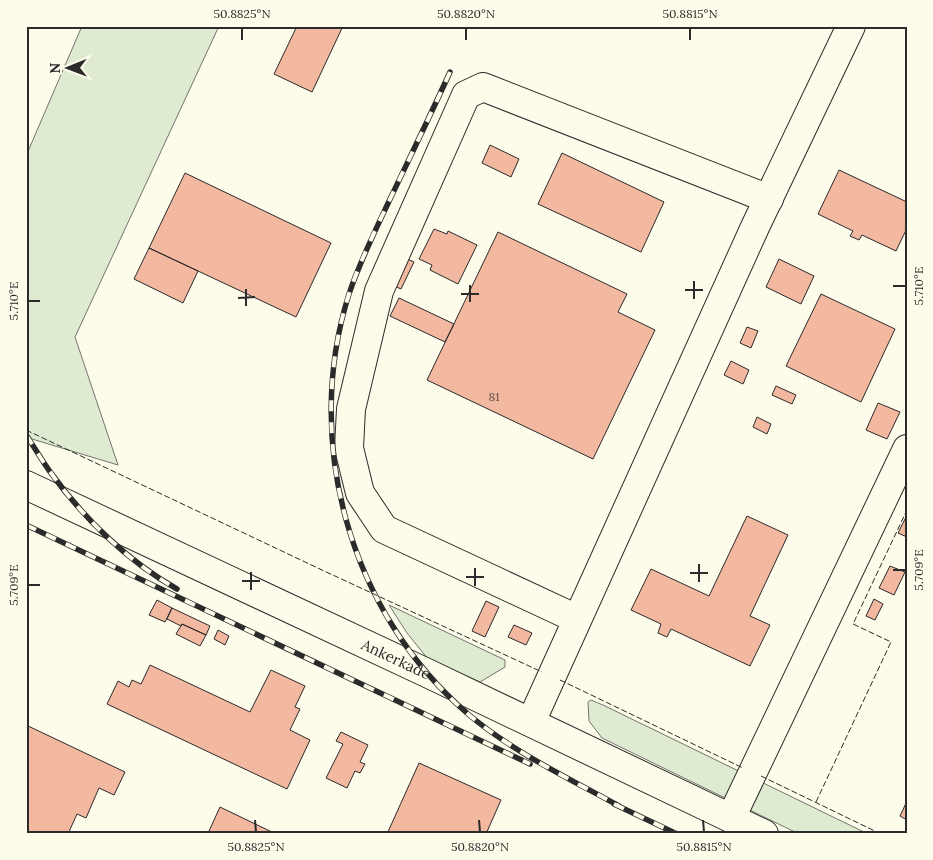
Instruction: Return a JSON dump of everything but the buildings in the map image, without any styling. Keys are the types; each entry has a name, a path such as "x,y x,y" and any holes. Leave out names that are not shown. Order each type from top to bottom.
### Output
{"street":[{"path":"530,722 769,199 851,26"},
{"path":"577,619 384,529 360,493 349,448 351,409 379,291 466,95 483,87 769,199"},
{"path":"731,818 907,448"},
{"name":"Ankerkade","path":"26,484 764,834"}],"green space":[{"path":"82,26 219,26 75,337 118,465 32,439 26,431 26,156"},
{"path":"389,605 505,660 505,667 480,682 428,659 407,633"},
{"path":"591,700 868,834 799,834 602,738 589,721 588,702"}],"railway":[{"path":"450,72 358,269 349,294 336,350 331,408 335,465 347,522 366,576 393,627 427,673 468,714 485,728 541,764 619,806"},
{"path":"26,435 64,490 93,523 125,553 177,589"},
{"path":"26,525 530,764"},
{"path":"614,804 677,834"}],"fence":[{"path":"26,430 542,672"},
{"path":"816,802 891,642 853,624 907,510"},
{"path":"560,680 743,768"},
{"path":"761,776 881,834"}]}
